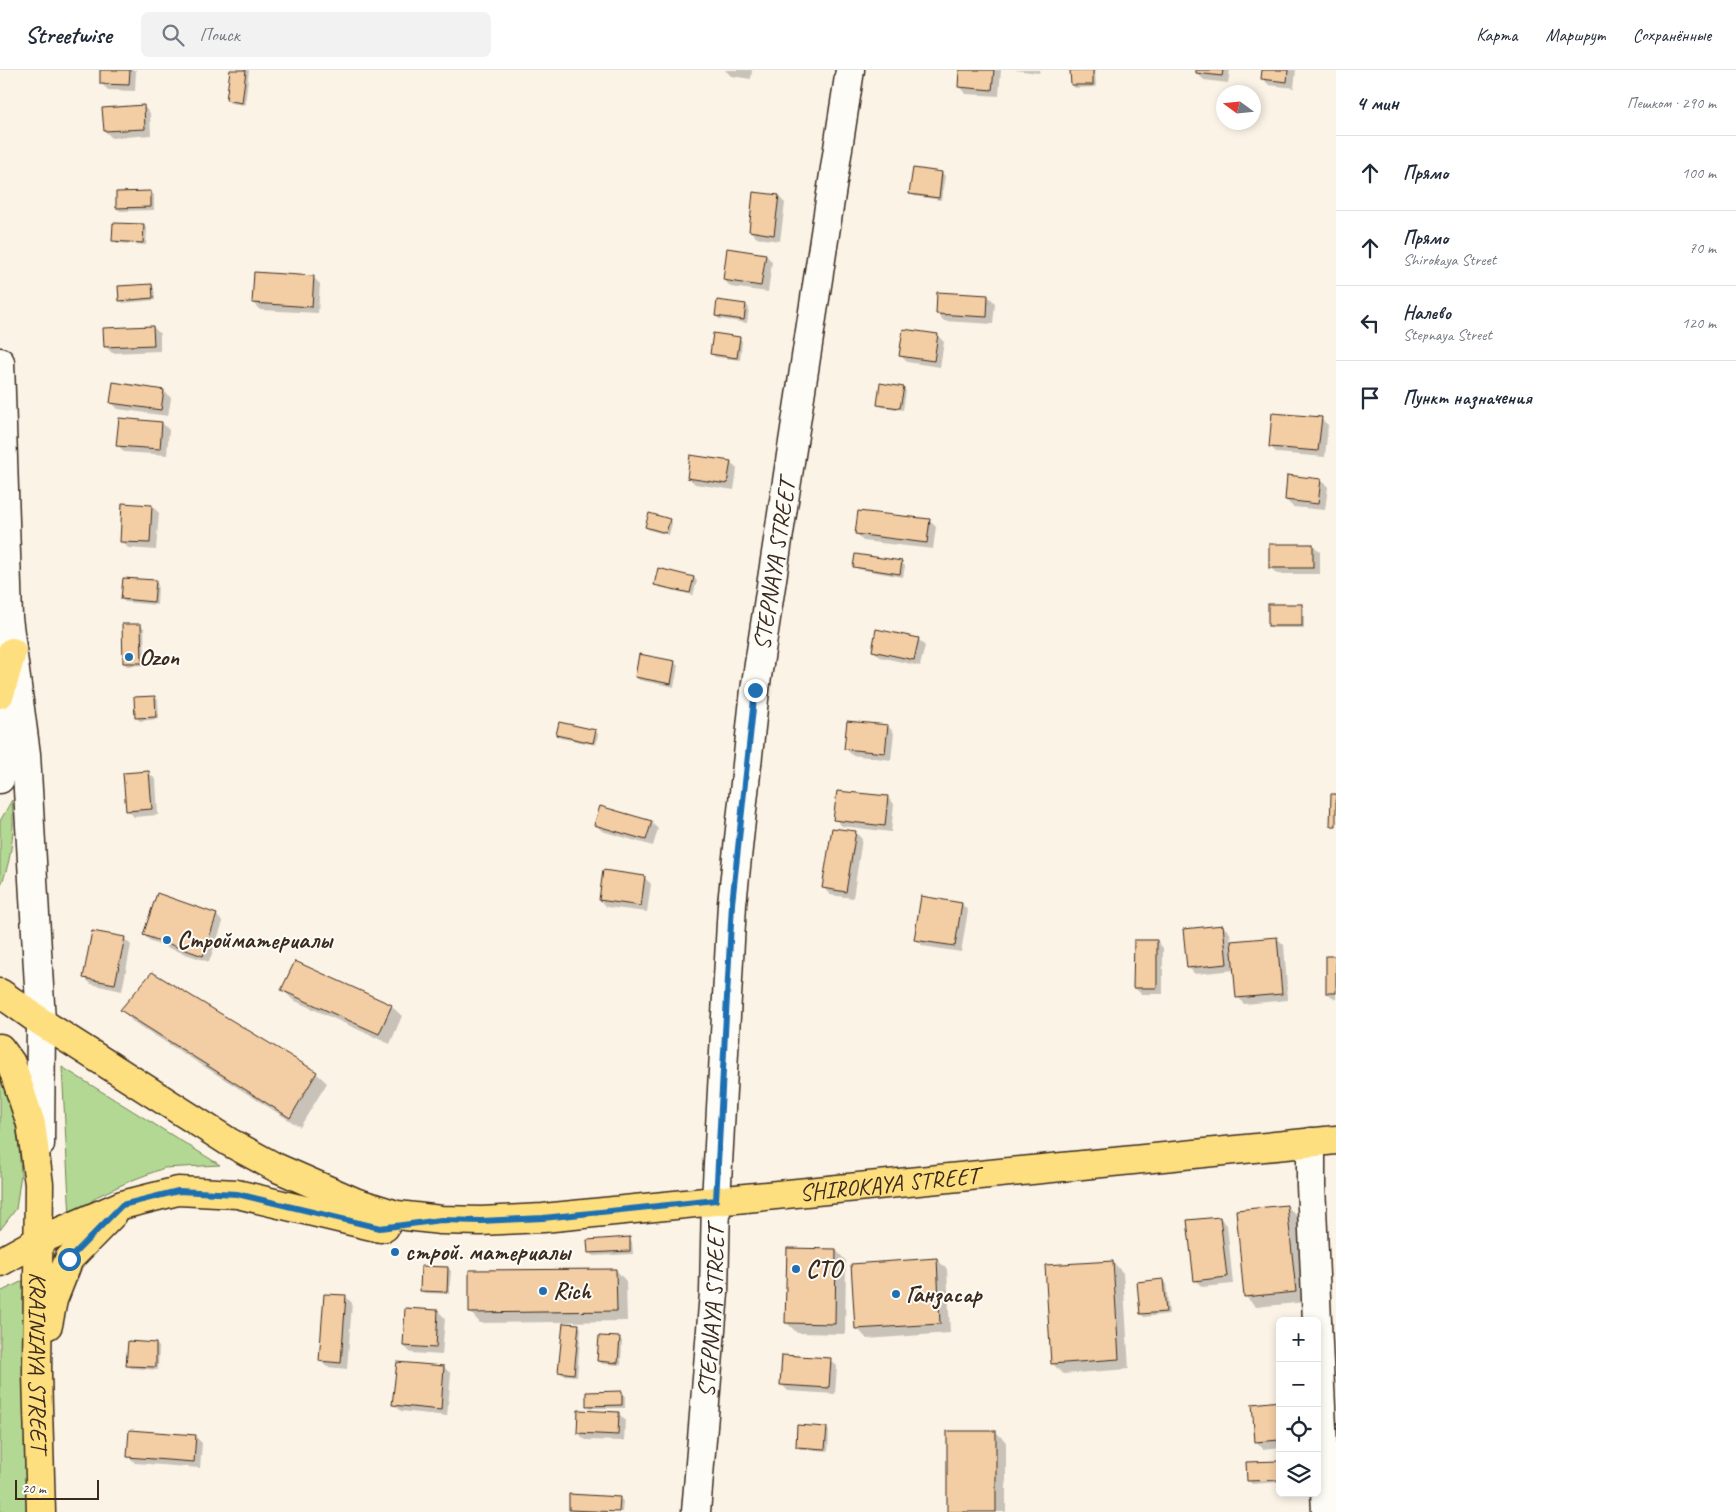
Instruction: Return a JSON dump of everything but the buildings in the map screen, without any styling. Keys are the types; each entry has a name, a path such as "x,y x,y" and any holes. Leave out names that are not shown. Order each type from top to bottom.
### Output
{"main road":[{"path":"0,694 12,652"},
{"path":"0,993 41,1022 221,1137 274,1167 355,1202 397,1215 441,1220"},
{"name":"KRAINIAYA STREET","path":"0,1048 11,1063 31,1124 39,1184 37,1373 41,1512"},
{"name":"SHIROKAYA STREET","path":"441,1220 481,1221 543,1218 1323,1141"},
{"path":"0,1262 38,1240 122,1205 178,1191 237,1194 380,1228 441,1220"},
{"path":"37,1373 53,1300 69,1259 122,1205"}],"street":[{"name":"STEPNAYA STREET","path":"696,1512 714,1293 716,1200 732,904 755,690 850,70"},
{"path":"0,362 4,622 12,652 26,754 41,1022 39,1184"},
{"path":"0,779 8,745 12,652"},
{"path":"1317,1317 1323,1141"},
{"path":"1319,1362 1326,1512"}],"green space":[{"path":"12,800 12,844 0,887 0,821"},
{"path":"62,1067 220,1165 164,1168 98,1196 70,1218"},
{"path":"0,1076 13,1107 21,1174 16,1209 0,1230"},
{"path":"27,1279 33,1512 0,1512 0,1292"}],"place":[{"name":"Ozon","path":"129,657"},
{"name":"Стройматериалы","path":"167,940"},
{"name":"строй. материалы","path":"395,1252"},
{"name":"СТО","path":"796,1269"},
{"name":"Rich","path":"543,1291"},
{"name":"Ганзасар","path":"896,1294"}],"route":[{"path":"69,1259 122,1205 178,1191 237,1194 380,1228 441,1220 481,1221 543,1218 716,1200 732,904 755,690"}]}
